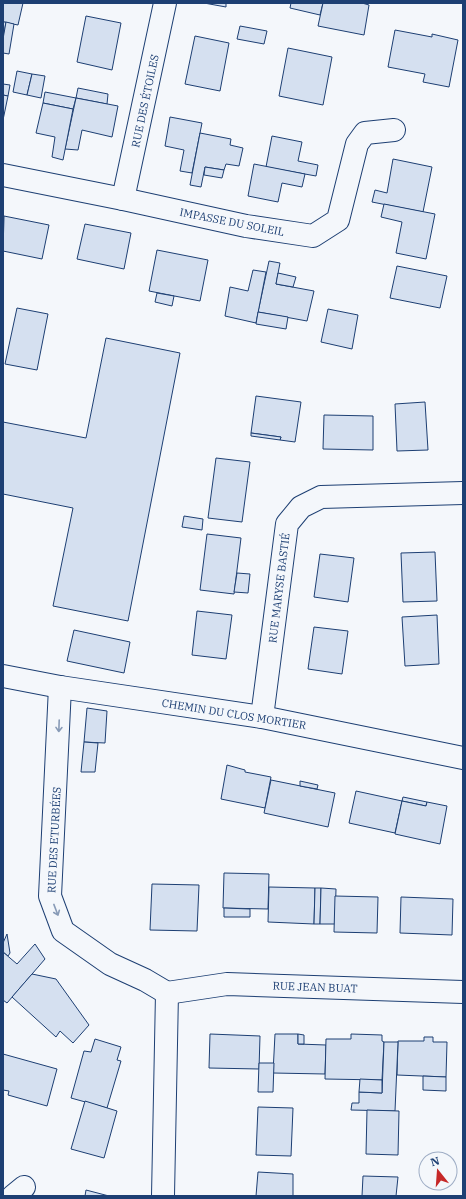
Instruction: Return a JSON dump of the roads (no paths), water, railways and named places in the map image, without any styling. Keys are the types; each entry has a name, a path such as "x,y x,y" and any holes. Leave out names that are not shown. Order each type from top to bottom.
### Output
{"street":[{"name":"RUE DES ÉTOILES","path":"123,199 165,3"},
{"name":"IMPASSE DU SOLEIL","path":"3,175 246,226 313,236 338,220 357,144 365,133 394,130"},
{"name":"RUE MARYSE BASTIÉ","path":"262,717 287,524 301,507 320,497 463,493"},
{"name":"CHEMIN DU CLOS MORTIER","path":"3,676 60,687 262,717 463,758"},
{"name":"RUE DES ETURBÉES","path":"60,687 50,896 63,931 110,964 167,992"},
{"name":"RUE JEAN BUAT","path":"167,992 227,984 463,992"},
{"path":"163,1196 167,992"}]}
